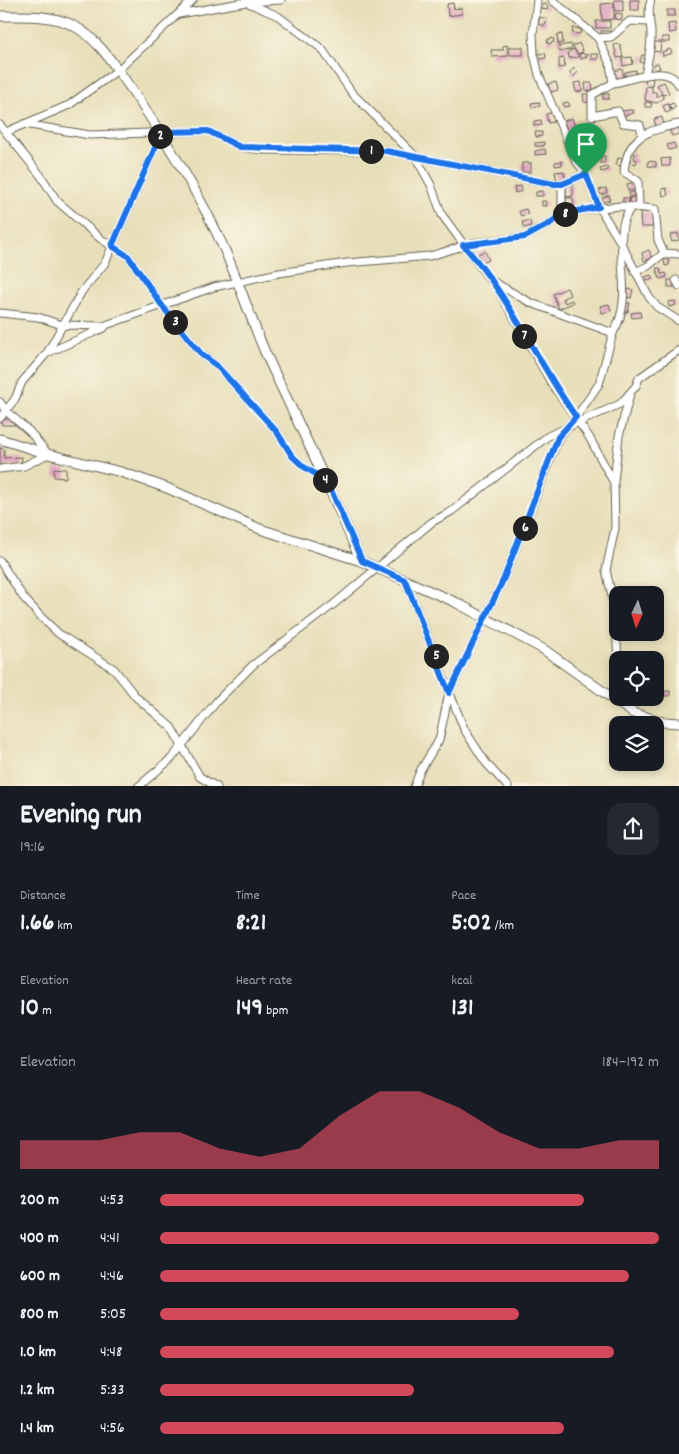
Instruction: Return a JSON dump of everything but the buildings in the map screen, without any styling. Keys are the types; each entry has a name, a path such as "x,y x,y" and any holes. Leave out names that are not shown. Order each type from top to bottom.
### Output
{"street":[{"path":"6,132 69,105 118,70 193,0"},
{"path":"179,14 244,1 281,0"},
{"path":"537,0 533,34 534,54 539,75 576,161 586,174 599,207 657,307 679,321"},
{"path":"552,0 598,38 610,64 613,82"},
{"path":"644,75 650,50 651,30 648,22 651,0"},
{"path":"244,1 278,16 322,49 352,93 415,156 431,185 442,215 463,245 494,283 552,384 578,420 614,481"},
{"path":"0,16 39,17 59,20 75,26 94,41 118,70 161,133 181,166 226,252 266,352 327,481 362,561"},
{"path":"598,38 612,37 630,21 648,22"},
{"path":"642,134 640,125 637,123 623,123 618,111 592,116 592,96 613,82 625,82 644,75 662,74 678,80"},
{"path":"24,124 90,135 208,131 240,147 386,151 554,184 562,184 586,174"},
{"path":"578,420 599,384 613,334 618,325 626,286 622,245 623,224 635,207 638,181 624,172 625,162 642,134 679,124"},
{"path":"0,125 41,176 57,201 112,246 128,256 162,305 202,355 216,365 277,432 292,456 304,467 327,481"},
{"path":"0,418 15,399 22,382 47,353 82,291 105,263 161,133"},
{"path":"562,184 562,214"},
{"path":"47,353 118,322 214,287 330,266 430,256 463,245 525,237 549,224 562,214 599,207 655,209 658,240 664,253"},
{"path":"635,272 648,266 664,253 679,254"},
{"path":"494,283 531,303 613,334"},
{"path":"0,314 38,318 62,325 86,327 118,322"},
{"path":"414,786 420,771 439,740 449,693 525,529 558,437 578,420 620,404 639,378 679,350"},
{"path":"617,651 615,610 606,570 615,528 614,481 619,436 631,391"},
{"path":"0,402 6,411 30,432 48,454"},
{"path":"138,786 172,758 234,681 334,604 432,522 452,511 548,436 566,429"},
{"path":"0,439 144,480 167,488 251,526 362,561 484,618 543,649 609,697"},
{"path":"0,469 24,466 48,454"},
{"path":"0,561 23,597 42,618 59,634 114,669 136,697 171,727 200,777 217,786"},
{"path":"405,580 464,729 486,763 508,786"},
{"path":"622,706 632,713 650,719 679,723"}],"route":[{"path":"208,131 240,147 264,150 386,151 425,157 554,184 562,184 586,174 599,207 562,214 541,229 525,237 463,245 494,283 552,384 576,417 558,437 525,529 504,578 449,693 405,580 362,561 327,481 304,467 292,456 286,443 277,432 216,365 202,355 163,307 128,256 112,246 161,134 160,132 208,131"}]}
